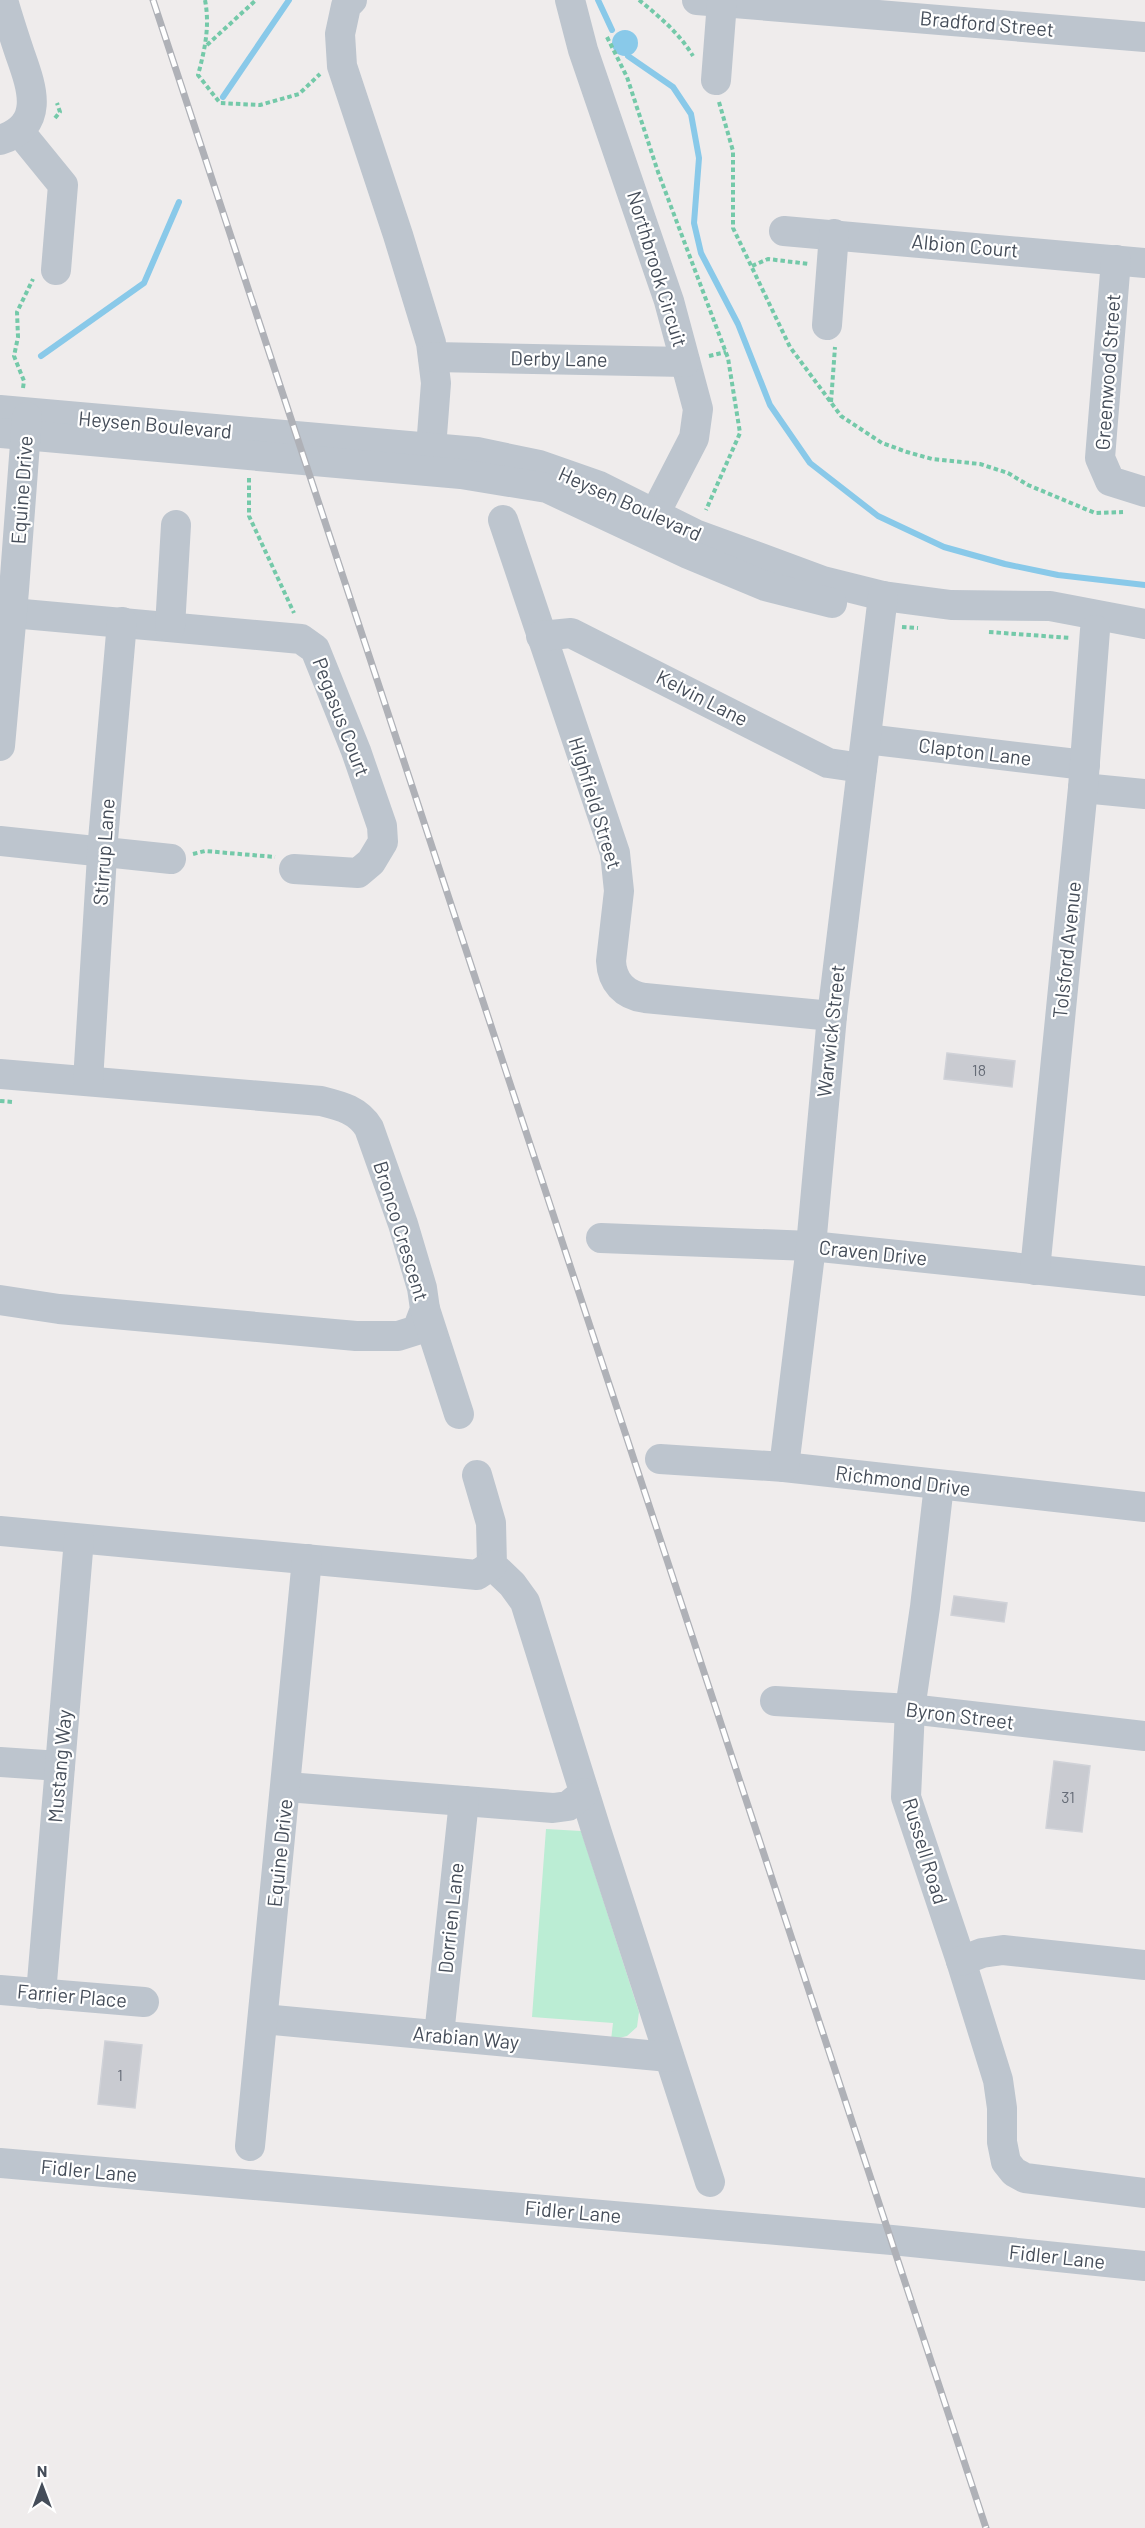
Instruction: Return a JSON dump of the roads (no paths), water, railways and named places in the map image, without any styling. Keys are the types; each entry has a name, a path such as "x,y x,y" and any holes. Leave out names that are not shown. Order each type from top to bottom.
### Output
{"street":[{"path":"3,0 33,93 30,114 10,136 63,185 45,271"},
{"path":"352,0 346,6 340,34 342,66 431,343 436,383 431,448"},
{"name":"Northbrook Circuit","path":"570,0 583,50 666,291 698,409 694,438 655,515"},
{"name":"Bradford Street","path":"717,93 710,1 1145,37"},
{"name":"Albion Court","path":"784,231 1131,262"},
{"path":"827,325 834,234"},
{"name":"Greenwood Street","path":"1131,262 1100,458 1110,481 1135,502"},
{"name":"Derby Lane","path":"433,357 685,362"},
{"name":"Heysen Boulevard","path":"15,417 477,452 539,465 599,486 694,534 882,605 965,621 1048,624 1095,630 1145,641"},
{"name":"Heysen Boulevard","path":"15,417 334,462 481,477 547,488 655,515"},
{"name":"Equine Drive","path":"0,746 12,613 15,417"},
{"name":"Highfield Street","path":"503,520 615,853 619,891 611,969 618,984 630,994 645,998 832,1016"},
{"path":"170,627 176,525"},
{"name":"Heysen Boulevard","path":"882,605 1050,606 1145,624"},
{"name":"Warwick Street","path":"784,1467 811,1246 832,1016 882,605"},
{"name":"Pegasus Court","path":"12,613 301,639 315,649 348,730 382,826 383,842 371,862 358,873 294,870"},
{"name":"Stirrup Lane","path":"88,1081 122,622"},
{"name":"Tolsford Avenue","path":"1035,1270 1084,776 1095,630"},
{"name":"Kelvin Lane","path":"541,636 571,633 828,763 862,768"},
{"name":"Clapton Lane","path":"866,739 1084,776 1145,794"},
{"path":"0,842 171,859"},
{"name":"Bronco Crescent","path":"0,1074 321,1101 340,1106 361,1116 369,1128 403,1224 422,1288 425,1309 417,1330 398,1336 356,1336 71,1310 0,1300"},
{"name":"Craven Drive","path":"601,1239 811,1246 1145,1281"},
{"path":"425,1309 459,1413"},
{"name":"Richmond Drive","path":"660,1459 784,1467 1145,1508"},
{"path":"477,1475 491,1522 492,1565 512,1584 525,1602 584,1793 710,2182"},
{"name":"Russell Road","path":"939,1485 910,1709 906,1797 998,2080 1002,2108 1002,2142 1006,2162 1014,2172 1025,2178 1145,2193"},
{"path":"0,1532 477,1575 492,1565"},
{"name":"Mustang Way","path":"41,1994 79,1539"},
{"name":"Equine Drive","path":"250,2146 308,1559"},
{"name":"Byron Street","path":"775,1701 910,1709 1145,1736"},
{"path":"0,1762 60,1766"},
{"path":"287,1787 554,1808 568,1806 584,1793"},
{"name":"Dorrien Lane","path":"439,2035 464,1801"},
{"path":"961,1961 982,1953 1003,1950 1145,1965"},
{"name":"Farrier Place","path":"0,1990 144,2002"},
{"name":"Arabian Way","path":"264,2019 669,2057"},
{"name":"Fidler Lane","path":"0,2163 892,2240 1145,2266"}],"water":[{"path":"625,30 634,34 638,43 634,52 625,56 616,52 612,43 616,34"}],"waterway":[{"path":"223,97 289,0"},
{"path":"598,0 612,30"},
{"path":"628,56 673,87 691,114 699,158 694,223 701,253 738,324 770,405 810,463 878,516 944,547 1005,564 1058,575 1145,585"},
{"path":"41,356 144,283 179,202"}],"railway":[{"path":"153,0 986,2528"}]}
